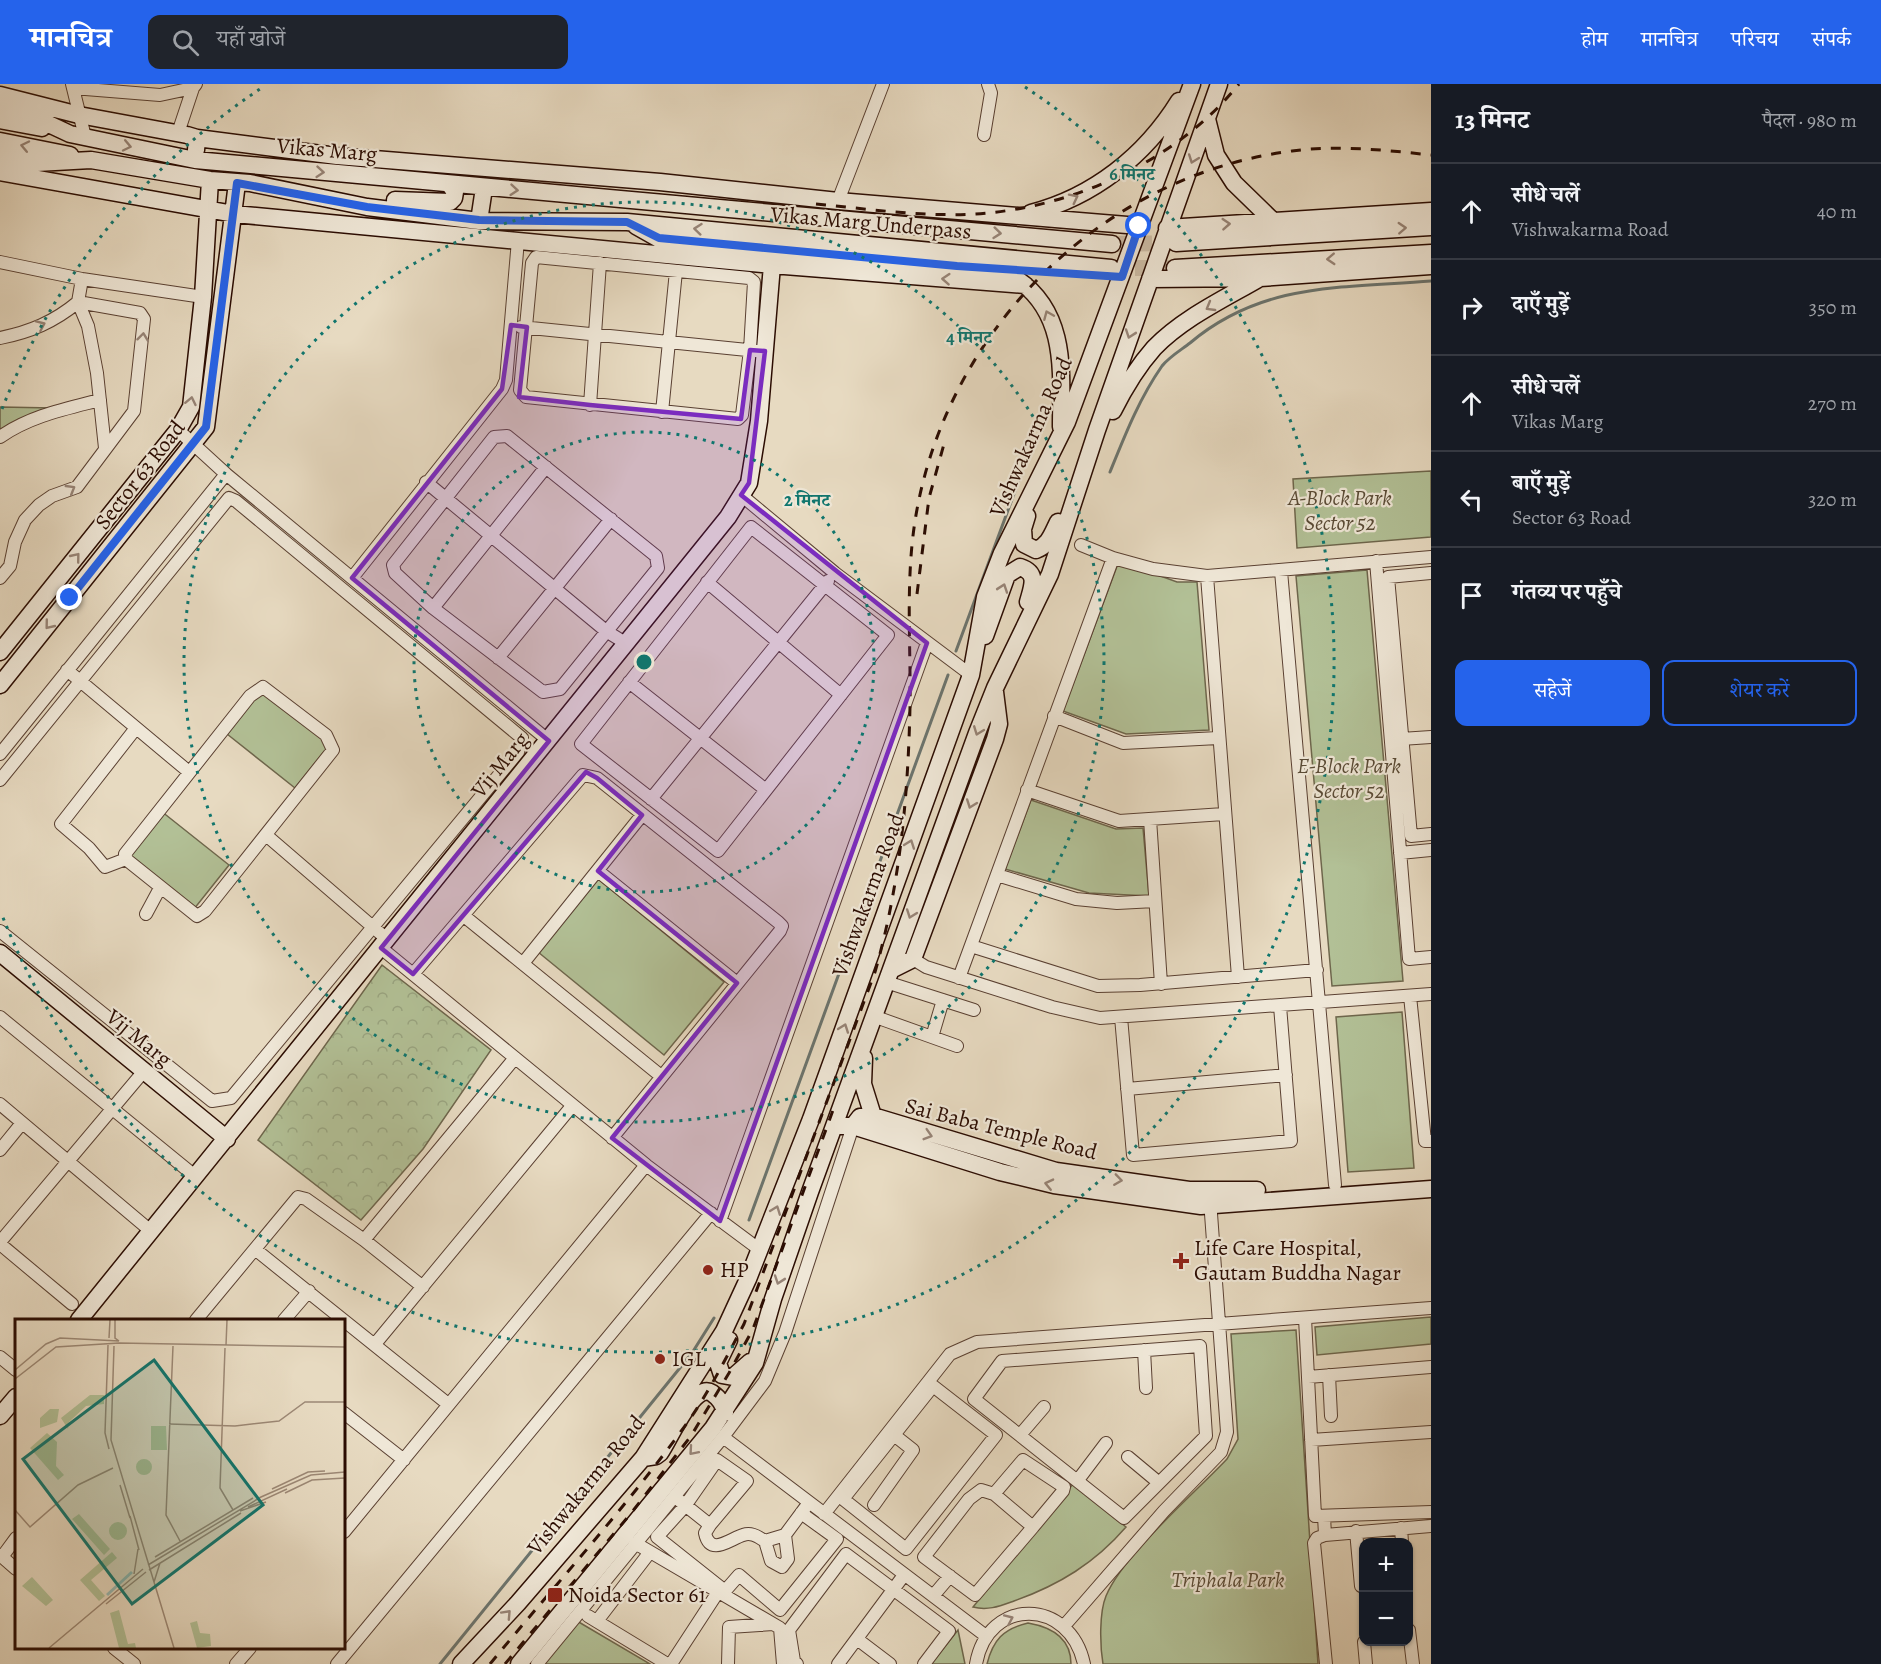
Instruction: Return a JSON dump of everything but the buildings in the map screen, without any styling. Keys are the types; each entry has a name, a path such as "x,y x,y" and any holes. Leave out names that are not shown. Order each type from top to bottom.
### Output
{"main road":[{"path":"1018,216 1055,207 1103,183 1136,154 1191,84"},
{"name":"Vishwakarma Road","path":"464,1662 643,1458 724,1330 732,1313 760,1250 811,1119 972,668 985,597 1002,553 1061,434 1117,273 1139,226 1191,84"},
{"name":"Vishwakarma Road","path":"519,1664 666,1499 725,1413 756,1359 777,1288 888,976 995,688 1050,574 1150,279 1172,235 1219,84"},
{"path":"0,95 79,115 196,138 337,156 660,182 838,201 1139,226"},
{"name":"Vikas Marg","path":"0,107 23,112 77,136 195,160 658,202"},
{"path":"1207,119 1216,155 1234,183 1273,221"},
{"path":"0,120 77,136"},
{"path":"195,160 196,138"},
{"path":"0,141 91,160"},
{"name":"Vikas Marg","path":"0,156 37,163 91,160 237,183 367,207 479,220 627,222"},
{"path":"0,172 234,213 772,265 1025,285"},
{"name":"Sector 63 Road","path":"0,652 178,430 191,407 203,297 210,180"},
{"path":"658,202 660,182"},
{"name":"Sector 63 Road","path":"0,685 195,444 206,427 237,183"},
{"path":"367,207 381,199 450,202 455,195 449,184"},
{"path":"479,220 484,188"},
{"name":"Vikas Marg Underpass","path":"658,202 1112,244"},
{"path":"1172,235 1273,221 1431,211"},
{"path":"627,222 659,238 996,269 1117,273"},
{"name":"Vikas Marg Underpass","path":"627,222 1117,273"},
{"path":"1172,235 1431,227"},
{"path":"1175,268 1431,253"},
{"path":"549,741 728,517 749,483 759,421 757,351 772,265"},
{"path":"1150,279 1260,278 1431,266"},
{"path":"996,269 1036,293 1048,312 1060,349 1061,434"},
{"path":"1096,435 1155,348 1192,318 1260,278"},
{"path":"1029,500 1022,537 1024,544 1036,550 1044,547 1050,539 1066,502 1081,479"},
{"path":"972,668 994,617 1003,585 1012,570 1020,567 1029,570 1033,584 1023,614 1019,641"},
{"path":"888,976 913,959 995,739 999,724 995,688"},
{"name":"Vij Marg","path":"0,953 227,1139 549,741"},
{"path":"871,1024 862,1074 873,1116"},
{"name":"Sai Baba Temple Road","path":"853,1126 860,1117 873,1116 1056,1171 1210,1198 1245,1191 1431,1178"},
{"name":"Sai Baba Temple Road","path":"835,1126 853,1126 1000,1172 1054,1185 1210,1198 1431,1189"},
{"path":"80,1319 227,1139"},
{"path":"732,1313 736,1326 718,1363 718,1370 724,1376 732,1377 756,1359"},
{"path":"643,1458 660,1453 692,1398 701,1390 707,1390 716,1396 725,1413"},
{"path":"0,1416 15,1398"}],"street":[{"path":"838,201 882,84"},
{"path":"984,135 991,93 988,84"},
{"path":"77,136 79,115 72,86 160,95 195,86"},
{"path":"178,133 195,86"},
{"path":"352,578 502,389 506,380 518,240"},
{"path":"536,257 600,264 749,278 754,282 757,351 742,415 738,419 526,398 520,390 532,263 536,257"},
{"path":"0,262 82,279 203,297"},
{"path":"590,405 600,264"},
{"path":"662,412 676,271"},
{"path":"82,279 78,302 88,326 105,448"},
{"path":"0,338 40,327 63,315 78,302 129,310 140,313 144,319 134,411 77,487 46,500 25,520 15,542 10,566 0,578"},
{"path":"511,325 757,351"},
{"path":"0,437 34,417 100,400"},
{"name":"Vij Marg","path":"178,430 226,474 549,741"},
{"path":"507,436 546,467 656,556 658,568 560,689 543,692 433,608 395,573 393,565 494,437 507,436"},
{"path":"433,608 546,467"},
{"path":"0,754 226,474"},
{"path":"426,482 606,632 627,644"},
{"path":"741,495 835,573 927,643 972,668"},
{"path":"0,780 229,498 236,501 522,738 518,752 231,1098 222,1102 212,1101 0,931"},
{"path":"498,658 611,519"},
{"path":"751,527 825,585 888,635 718,851 581,744 751,527"},
{"path":"1081,544 1113,558 1153,569 1207,576 1281,571 1312,565 1431,557"},
{"path":"959,978 1113,558"},
{"path":"1376,561 1409,959 1431,957"},
{"path":"1281,571 1335,1185"},
{"path":"651,799 835,573"},
{"path":"1431,573 1388,577 1401,740 1412,836 1431,834"},
{"path":"1207,576 1238,977"},
{"path":"707,582 841,695"},
{"path":"338,1664 716,1217 927,643"},
{"path":"67,670 189,772"},
{"path":"629,682 766,790"},
{"path":"259,688 267,689 326,735 333,744 331,755 266,835 200,916 190,912 126,859 126,850 259,688"},
{"path":"1054,716 1123,743 1218,738"},
{"path":"126,859 105,867 89,848 61,824 136,728"},
{"path":"1401,740 1431,737"},
{"path":"413,974 583,775 597,778 782,926 612,1138"},
{"path":"1028,790 1119,821 1224,814"},
{"path":"524,962 642,815"},
{"path":"1150,819 1161,984"},
{"path":"266,835 374,926 385,944 413,974 514,1059 646,1165 760,1250"},
{"path":"1400,853 1431,850"},
{"path":"598,871 737,983"},
{"path":"996,875 1076,898 1117,903 1155,901"},
{"path":"146,914 160,888"},
{"path":"464,916 524,962 661,1076"},
{"path":"971,946 1098,986 1161,984 1317,970"},
{"path":"913,959 926,967 959,978 1052,1007 1100,1018 1431,994"},
{"path":"888,976 943,1000 974,1010"},
{"path":"1410,996 1425,1071 1425,1141 1431,1141"},
{"path":"932,1037 943,1000"},
{"path":"1121,1017 1133,1155 1291,1141 1280,1006"},
{"path":"0,1017 196,1177"},
{"path":"871,1024 932,1037 957,1046"},
{"path":"364,1240 514,1059"},
{"path":"72,1304 0,1243 144,1071"},
{"path":"1127,1089 1286,1075"},
{"path":"0,1104 152,1232"},
{"path":"375,1344 572,1106"},
{"path":"0,1150 22,1123"},
{"path":"537,1664 635,1543 666,1499 723,1437 765,1381 842,1165 853,1126"},
{"path":"345,1531 646,1165"},
{"path":"197,1319 298,1197 306,1199 364,1240 423,1287"},
{"path":"1064,1626 1164,1511 1221,1452 1227,1432 1210,1198"},
{"path":"256,1250 344,1319"},
{"path":"285,1319 309,1291"},
{"path":"824,1514 950,1354 977,1342 1431,1308"},
{"path":"1305,1318 1315,1516 1431,1512"},
{"path":"345,1320 448,1404"},
{"path":"1200,1346 1206,1436 1124,1518 974,1399 1002,1361 1144,1350 1200,1346"},
{"path":"1144,1350 1146,1388"},
{"path":"0,1357 15,1369"},
{"path":"1308,1377 1431,1367"},
{"path":"1329,1375 1331,1416"},
{"path":"933,1386 996,1435 906,1549 843,1499 894,1435 933,1386"},
{"path":"1204,1405 1225,1404"},
{"path":"1020,1435 1044,1407"},
{"path":"345,1414 404,1460"},
{"path":"1311,1440 1431,1432"},
{"path":"874,1505 913,1450 894,1435"},
{"path":"723,1437 986,1636"},
{"path":"1078,1480 1106,1443"},
{"path":"1128,1457 1158,1482"},
{"path":"785,1534 788,1559 782,1567 771,1561 765,1541 752,1534 742,1535 724,1546 714,1546 706,1539 705,1533 710,1525 747,1481 717,1460 685,1506 657,1537 725,1591 739,1575 780,1610 837,1539 801,1513"},
{"path":"994,1494 1023,1460 1064,1487 1034,1527 975,1595 924,1557 969,1499 981,1490 994,1494 1034,1527"},
{"path":"666,1499 685,1506 710,1525"},
{"path":"765,1541 785,1534 809,1502"},
{"path":"1324,1516 1325,1535"},
{"path":"863,1543 877,1526"},
{"path":"1326,1664 1314,1543 1317,1538 1356,1531 1431,1526"},
{"path":"1401,1528 1402,1538"},
{"path":"1356,1531 1359,1564"},
{"path":"15,1539 1,1556 15,1568"},
{"path":"635,1543 780,1628 783,1664"},
{"path":"650,1552 593,1618 669,1664 718,1592"},
{"path":"797,1664 794,1661 789,1630 846,1554 950,1631 924,1664"},
{"path":"838,1664 904,1575"},
{"path":"933,1596 950,1576"},
{"path":"976,1664 986,1636 997,1625 1019,1615 1039,1614 1064,1626 1079,1645 1084,1664"},
{"path":"729,1664 729,1627 773,1624"},
{"path":"857,1639 890,1664"},
{"path":"1364,1646 1366,1664"},
{"path":"1411,1646 1413,1664"},
{"path":"116,1649 134,1664"},
{"path":"236,1664 248,1649"}],"highlighted area":[{"path":"511,325 527,327 519,397 590,405 741,419 750,350 765,351 749,483 741,495 927,643 720,1221 612,1138 737,983 598,871 642,815 597,778 586,772 413,974 381,948 549,741 352,578 502,389"}],"green space":[{"path":"0,407 54,408 0,431"},
{"name":"A-Block Park Sector 52","path":"1431,471 1431,537 1297,548 1293,479"},
{"path":"1119,561 1177,582 1197,582 1209,730 1126,734 1063,711"},
{"name":"E-Block Park Sector 52","path":"1367,570 1403,981 1332,986 1296,576"},
{"path":"262,690 330,744 295,788 227,734"},
{"path":"1031,800 1116,829 1143,828 1149,896 1089,893 1005,869"},
{"path":"161,811 229,865 194,909 126,855"},
{"path":"598,879 724,982 664,1055 538,952"},
{"path":"382,965 491,1050 423,1149 361,1220 258,1140"},
{"path":"1402,1012 1414,1168 1348,1172 1336,1017"},
{"path":"1431,1317 1431,1344 1317,1355 1315,1327"},
{"name":"Triphala Park","path":"1296,1330 1318,1664 1103,1664 1102,1611 1106,1596 1115,1580 1143,1544 1227,1459 1238,1439 1231,1334"},
{"path":"1073,1484 1126,1527 1089,1562 1046,1588 999,1606 973,1607"},
{"path":"577,1621 650,1664 543,1664"},
{"path":"1028,1623 1044,1627 1058,1635 1068,1647 1071,1664 987,1664 992,1648 1000,1637"},
{"path":"958,1630 965,1664 931,1664"}],"waterway":[{"path":"1110,472 1139,404 1162,366 1217,323 1274,298 1304,292 1431,281"},
{"path":"956,651 1021,475"},
{"path":"749,1220 948,675"},
{"path":"440,1664 692,1353 714,1318"}],"tunnel":[{"path":"1112,244 1176,243"},
{"path":"1111,268 1175,268"}],"railway":[{"path":"816,204 955,215 1012,210 1049,202 1085,191 1120,176 1154,157 1185,136 1214,111 1239,84"},
{"path":"490,1664 636,1490 691,1418 715,1379 744,1324 875,972 891,907 905,807 910,707 910,587 916,515 934,447 962,383 999,324 1045,272 1098,228 1158,192 1223,166 1292,151 1344,148 1431,155"},
{"path":"917,594 929,498 944,444"},
{"path":"505,1664 632,1512 691,1436 729,1373 753,1329 836,1102"}],"place":[{"name":"Life Care Hospital, Gautam Buddha Nagar","path":"1181,1261"},
{"name":"HP","path":"708,1270"},
{"name":"IGL","path":"660,1359"},
{"name":"Noida Sector 61","path":"555,1595"}],"route":[{"path":"70,598 184,458 206,427 237,183 250,183 367,207 479,220 627,222 659,238 957,266 1098,276 1122,277 1139,226"}]}
